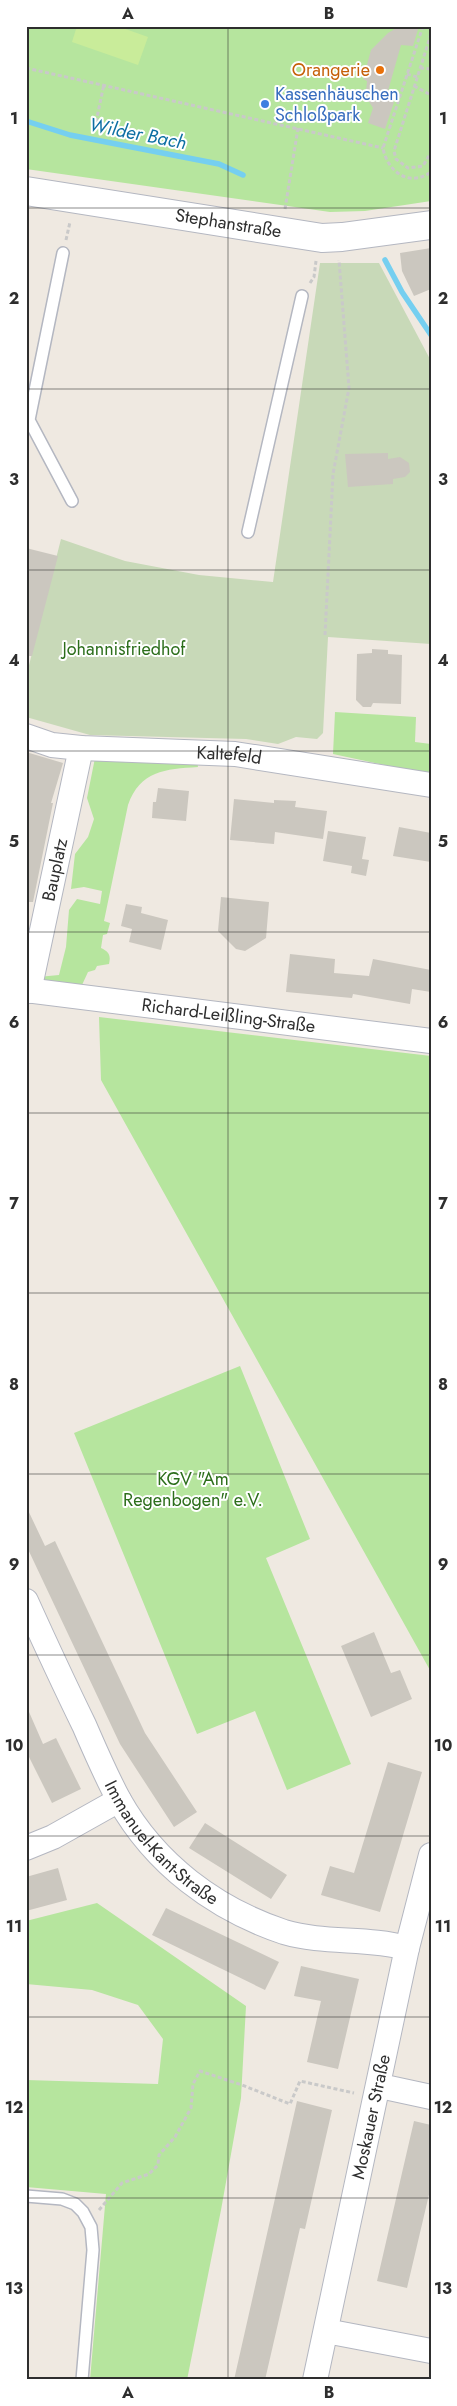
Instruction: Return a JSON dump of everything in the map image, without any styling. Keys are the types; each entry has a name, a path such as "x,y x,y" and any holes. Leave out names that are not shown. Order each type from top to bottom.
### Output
{"street":[{"name":"Stephanstraße","path":"26,191 322,238 431,225"},
{"name":"Kaltefeld","path":"26,736 52,745 81,748 235,754 431,785"},
{"name":"Bauplatz","path":"28,991 81,748"},
{"name":"Richard-Leißling-Straße","path":"28,991 431,1041"},
{"name":"Immanuel-Kant-Straße","path":"26,1602 119,1800 148,1844 166,1863 188,1882 238,1912 285,1932 308,1938 376,1942 408,1948"},
{"path":"26,1848 53,1836 119,1800"},
{"name":"Moskauer Straße","path":"316,2380 408,1948 431,1855"},
{"path":"378,2092 431,2097"},
{"path":"326,2331 431,2351"}],"lane":[{"path":"63,253 29,405 30,420 72,501"},
{"path":"248,532 302,296"},
{"path":"26,2196 62,2199 75,2204 87,2219 91,2228 93,2250 82,2380"}],"path":[{"path":"423,26 383,148 389,166 406,178 418,178 431,172"},
{"path":"431,34 394,151 396,159 401,165 408,168 423,166 431,152"},
{"path":"26,68 383,148"},
{"path":"420,68 431,69"},
{"path":"407,74 417,77"},
{"path":"96,122 104,84"},
{"path":"414,86 431,95"},
{"path":"284,212 298,128"},
{"path":"325,634 333,474 349,388 339,276 342,237"},
{"path":"314,277 317,253"},
{"path":"87,2219 105,2205 122,2183 149,2174 158,2164 159,2154 175,2137 191,2108 193,2084 200,2071 242,2084 290,2104 300,2081 378,2092"}],"green space":[{"path":"26,26 431,26 431,201 365,211 330,212 26,169"},
{"path":"77,26 117,26 148,37 138,65 72,42"},
{"name":"Johannisfriedhof","path":"320,263 379,263 431,361 431,644 328,637 323,733 317,739 296,737 278,744 246,739 90,735 26,717 26,677 61,539 125,561 199,575 273,582"},
{"path":"335,712 416,717 415,742 431,744 431,775 333,754"},
{"path":"95,758 197,760 198,767 175,769 155,774 139,785 128,805 104,921 110,923 107,934 103,935 101,948 109,954 109,964 97,966 95,970 88,972 82,985 39,982 38,977 59,975 66,947 69,910 77,899 100,904 102,891 84,887 71,889 75,854 88,837 94,819 87,798"},
{"path":"99,1017 431,1056 431,1672 101,1080"},
{"name":"KGV \"Am Regenbogen\" e.V.","path":"240,1366 310,1539 266,1558 351,1764 287,1790 255,1711 197,1734 74,1433"},
{"path":"97,1903 246,2006 241,2098 187,2380 90,2380 106,2194 26,2187 26,2080 158,2084 163,2039 138,2005 92,1990 26,1984 26,1921"}],"building":[{"name":"Orangerie","path":"400,26 419,26 413,46 401,45 386,98 394,102 385,129 368,123 373,108 361,89 366,91 367,81 363,79 371,50 388,33"},
{"path":"431,248 431,289 414,296 402,271 400,253"},
{"path":"388,453 388,459 400,457 409,463 410,472 405,477 393,479 393,484 348,487 345,454"},
{"path":"26,548 58,556 32,656 26,656"},
{"path":"372,649 388,650 388,654 402,655 401,704 373,703 371,707 363,707 356,700 357,654 372,653"},
{"path":"26,752 63,763 51,803 53,803 33,902 26,902"},
{"path":"158,788 189,791 186,821 152,818 153,802 156,802"},
{"path":"234,799 274,803 274,800 296,801 295,807 327,811 323,839 275,832 274,844 230,840"},
{"path":"399,827 431,833 431,862 393,856"},
{"path":"328,831 366,837 362,859 369,860 366,876 351,873 352,866 323,861"},
{"path":"221,897 269,902 266,938 245,951 236,949 218,931"},
{"path":"126,904 142,907 141,913 168,920 161,950 129,942 132,929 121,926"},
{"path":"290,954 335,959 334,973 369,976 373,959 431,970 431,992 412,989 410,1004 353,994 352,998 286,992"},
{"path":"26,1506 45,1546 55,1541 145,1733 197,1812 174,1827 120,1744 26,1545"},
{"path":"374,1632 391,1673 400,1670 412,1699 371,1717 341,1646"},
{"path":"26,1705 43,1744 56,1738 81,1789 52,1803 26,1751"},
{"path":"388,1762 422,1772 380,1912 321,1895 330,1866 354,1873"},
{"path":"205,1823 287,1875 271,1899 189,1848"},
{"path":"58,1868 67,1900 26,1911 26,1877"},
{"path":"166,1908 279,1962 265,1990 152,1935"},
{"path":"301,1966 359,1979 338,2069 307,2062 321,2001 294,1996"},
{"path":"297,2101 332,2110 305,2229 300,2228 265,2380 234,2380"},
{"path":"414,2121 431,2125 431,2186 407,2288 377,2281"}],"waterway":[{"name":"Wilder Bach","path":"26,121 70,135 219,164 243,175"},
{"name":"Wilder Bach","path":"385,260 402,292 431,335"}],"place":[{"name":"Orangerie","path":"380,70"},
{"name":"Kassenhäuschen Schloßpark","path":"265,104"}]}
